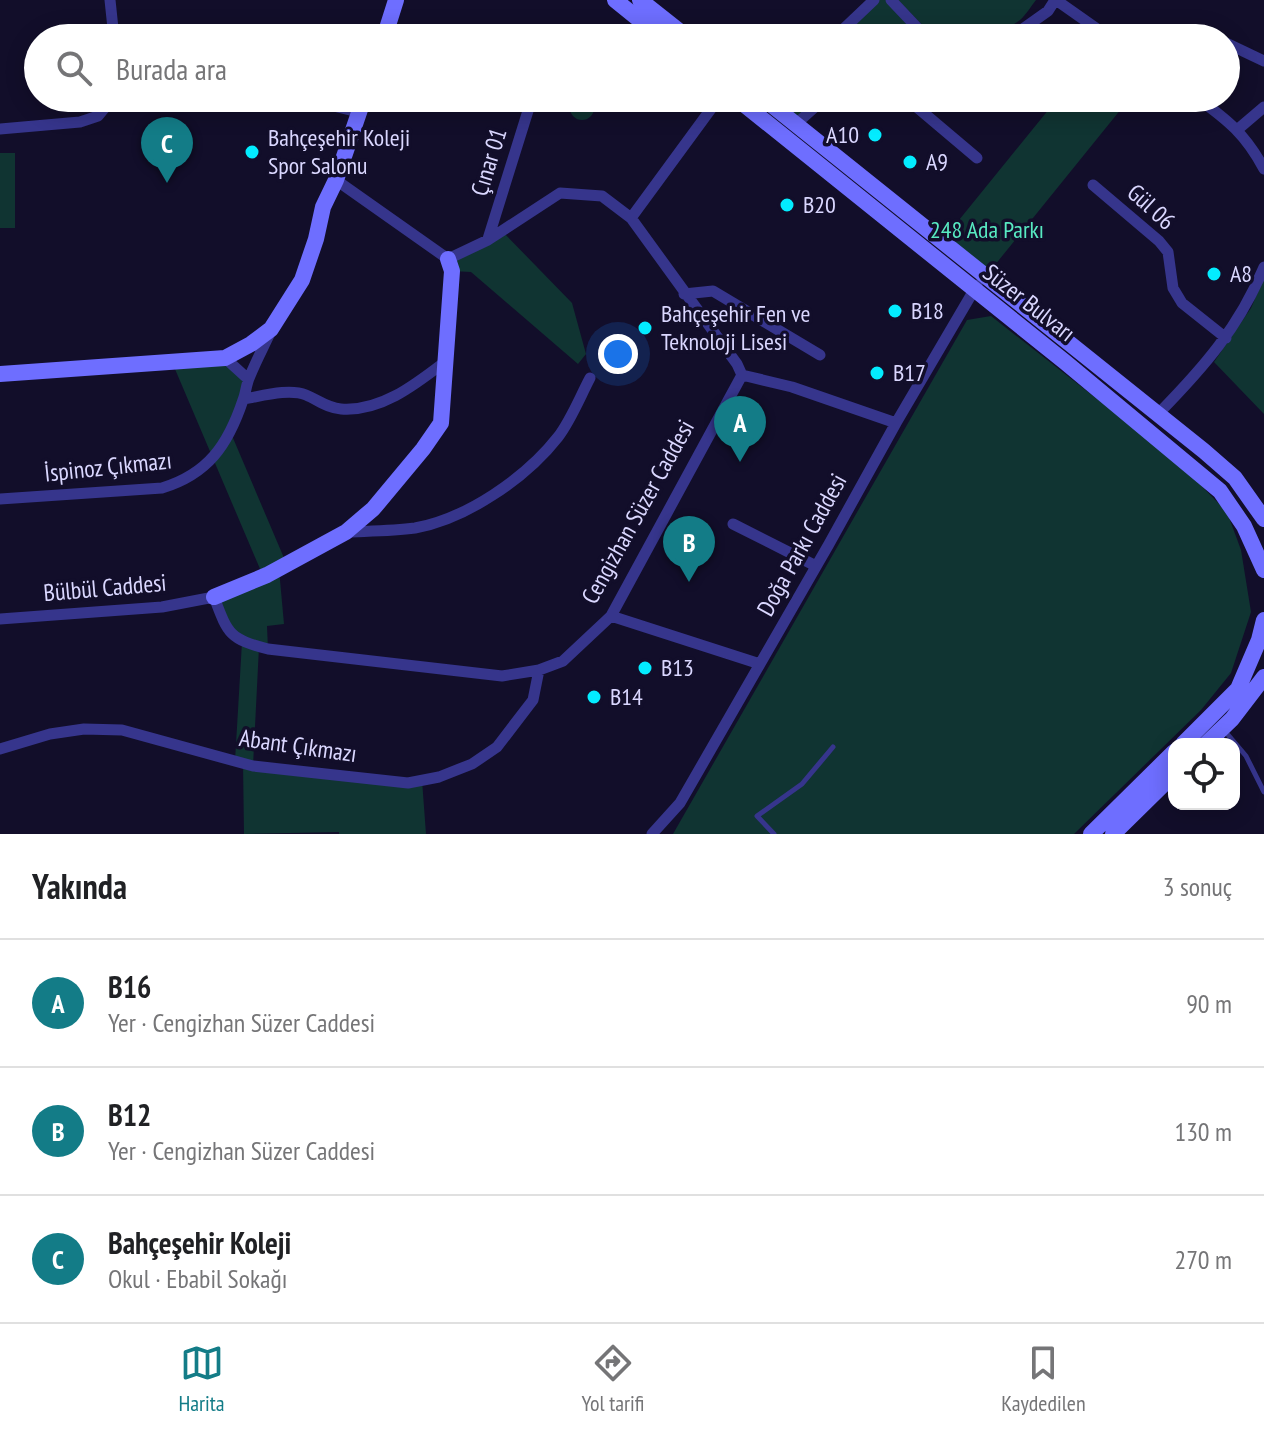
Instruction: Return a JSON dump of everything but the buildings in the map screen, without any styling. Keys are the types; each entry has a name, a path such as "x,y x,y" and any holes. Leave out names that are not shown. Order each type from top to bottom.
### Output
{"main road":[{"path":"388,24 396,0"},
{"path":"615,0 645,24"},
{"path":"640,0 670,24"},
{"path":"0,374 225,358 251,344 271,329 302,280 323,207 336,180 359,112"},
{"name":"Süzer Bulvarı","path":"753,112 1065,362 1220,491 1244,526 1264,570"},
{"name":"Süzer Bulvarı","path":"782,112 1159,413 1235,478 1264,519"},
{"path":"214,597 267,575 346,532 373,509 441,423 452,271 448,259"},
{"path":"1189,738 1238,689 1264,620"},
{"path":"1212,738 1264,680"},
{"path":"1091,834 1168,758"},
{"path":"1113,834 1168,780"}],"street":[{"path":"110,0 113,24"},
{"path":"849,24 874,0"},
{"path":"891,0 914,24"},
{"path":"1030,24 1048,11 1055,0 1091,24"},
{"path":"1240,50 1264,61"},
{"path":"1237,130 1264,107"},
{"path":"0,129 80,122 102,112"},
{"name":"Çınar 01","path":"488,240 528,112"},
{"path":"631,218 709,112"},
{"path":"796,124 809,112"},
{"path":"923,112 977,158"},
{"path":"1214,112 1250,142 1264,169"},
{"path":"336,180 448,259 488,240 560,193 602,196 631,218 742,375 792,387 896,423"},
{"name":"Gül 06","path":"1093,185 1159,241 1168,252 1173,288 1182,303 1226,338"},
{"path":"1159,413 1207,363 1226,338 1253,294 1264,267"},
{"name":"Doğa Parkı Caddesi","path":"652,834 680,803 973,289 986,276"},
{"path":"684,294 713,291 820,355"},
{"name":"İspinoz Çıkmazı","path":"0,499 162,488 186,481 208,464 226,441 244,399 248,379 271,329"},
{"path":"225,358 248,379"},
{"path":"244,399 274,394 304,394 338,409 360,409 411,387 447,361"},
{"name":"Cengizhan Süzer Caddesi","path":"214,597 226,628 242,642 268,649 502,676 539,670 563,661 611,616 742,375"},
{"path":"346,532 416,528 459,514 497,492 559,436 590,378"},
{"path":"733,524 816,566"},
{"name":"Bülbül Caddesi","path":"0,619 162,607 214,597"},
{"path":"611,616 760,664"},
{"name":"Abant Çıkmazı","path":"0,749 73,730 122,730 253,766 408,783 439,777 472,764 497,747 533,700 539,670"}],"lane":[{"path":"1222,728 1246,756 1264,792"},
{"path":"774,834 757,816 802,784 833,747"}],"green space":[{"path":"874,0 891,0 914,24 849,24"},
{"path":"898,0 1036,0 1013,24 921,24"},
{"path":"571,112 593,112 582,120"},
{"path":"785,112 809,112 796,124"},
{"name":"248 Ada Parkı","path":"1047,112 1119,112 986,276 942,241"},
{"path":"0,153 15,153 15,228 0,228"},
{"path":"501,230 572,303 586,354 578,364 471,272 452,271 448,259"},
{"path":"1264,278 1264,414 1214,362 1251,308"},
{"path":"991,316 1180,464 1227,512 1241,550 1251,612 1231,673 1201,710 1172,738 1168,738 1168,742 1074,834 673,834 967,320"},
{"path":"225,358 248,379 230,431 287,565 279,569 284,624 267,626 268,649 259,647 253,766 422,780 426,834 244,834 243,763 235,761 242,642 214,597 263,576 172,362"}],"place":[{"name":"A10","path":"875,135"},
{"name":"Bahçeşehir Koleji Spor Salonu","path":"252,152"},
{"name":"A9","path":"910,162"},
{"name":"Bahçeşehir Koleji","path":"167,183"},
{"name":"B20","path":"787,205"},
{"name":"A8","path":"1214,274"},
{"name":"B18","path":"895,311"},
{"name":"Bahçeşehir Fen ve Teknoloji Lisesi","path":"645,328"},
{"name":"B17","path":"877,373"},
{"name":"B16","path":"740,462"},
{"name":"B12","path":"689,582"},
{"name":"B13","path":"645,668"},
{"name":"B14","path":"594,697"}]}
